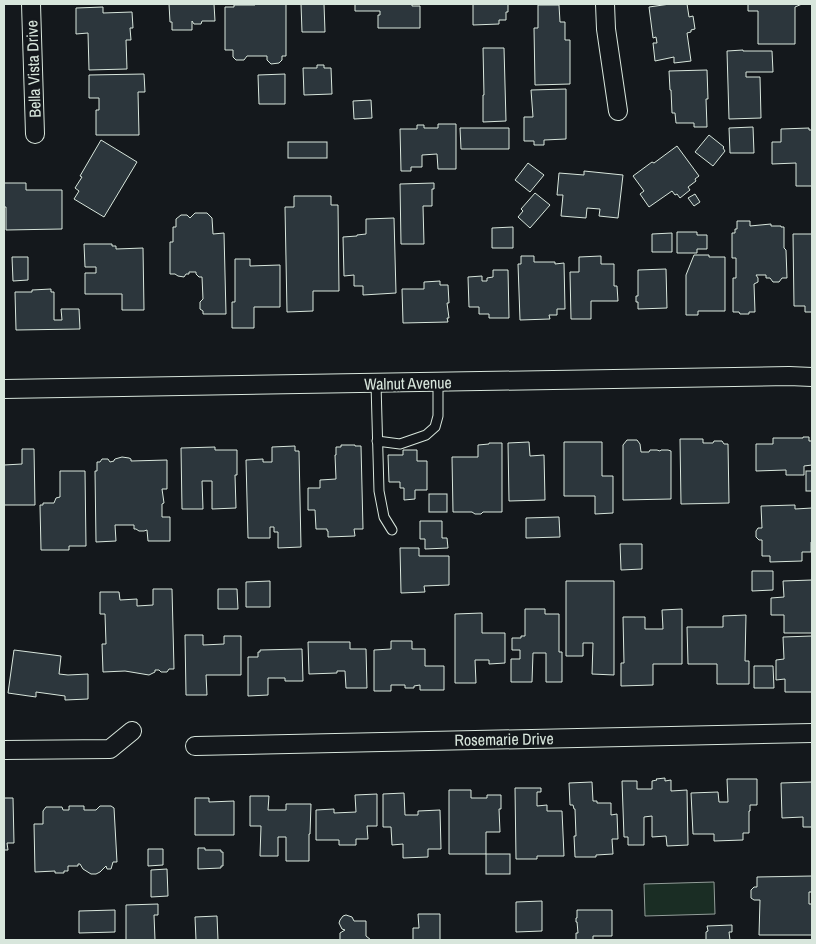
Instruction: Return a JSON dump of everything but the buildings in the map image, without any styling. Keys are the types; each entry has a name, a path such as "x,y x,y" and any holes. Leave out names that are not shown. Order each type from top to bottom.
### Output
{"street":[{"name":"Bella Vista Drive","path":"31,4 35,134"},
{"path":"605,4 606,29 618,111"},
{"name":"Walnut Avenue","path":"4,389 812,377"},
{"path":"4,750 110,749 132,730"},
{"name":"Rosemarie Drive","path":"195,746 812,733"}],"lane":[{"path":"377,441 400,444 426,435 435,427 438,416 438,383"},
{"path":"376,384 379,491 384,517 392,530"}],"green space":[{"path":"714,882 715,914 645,916 644,884"}]}
